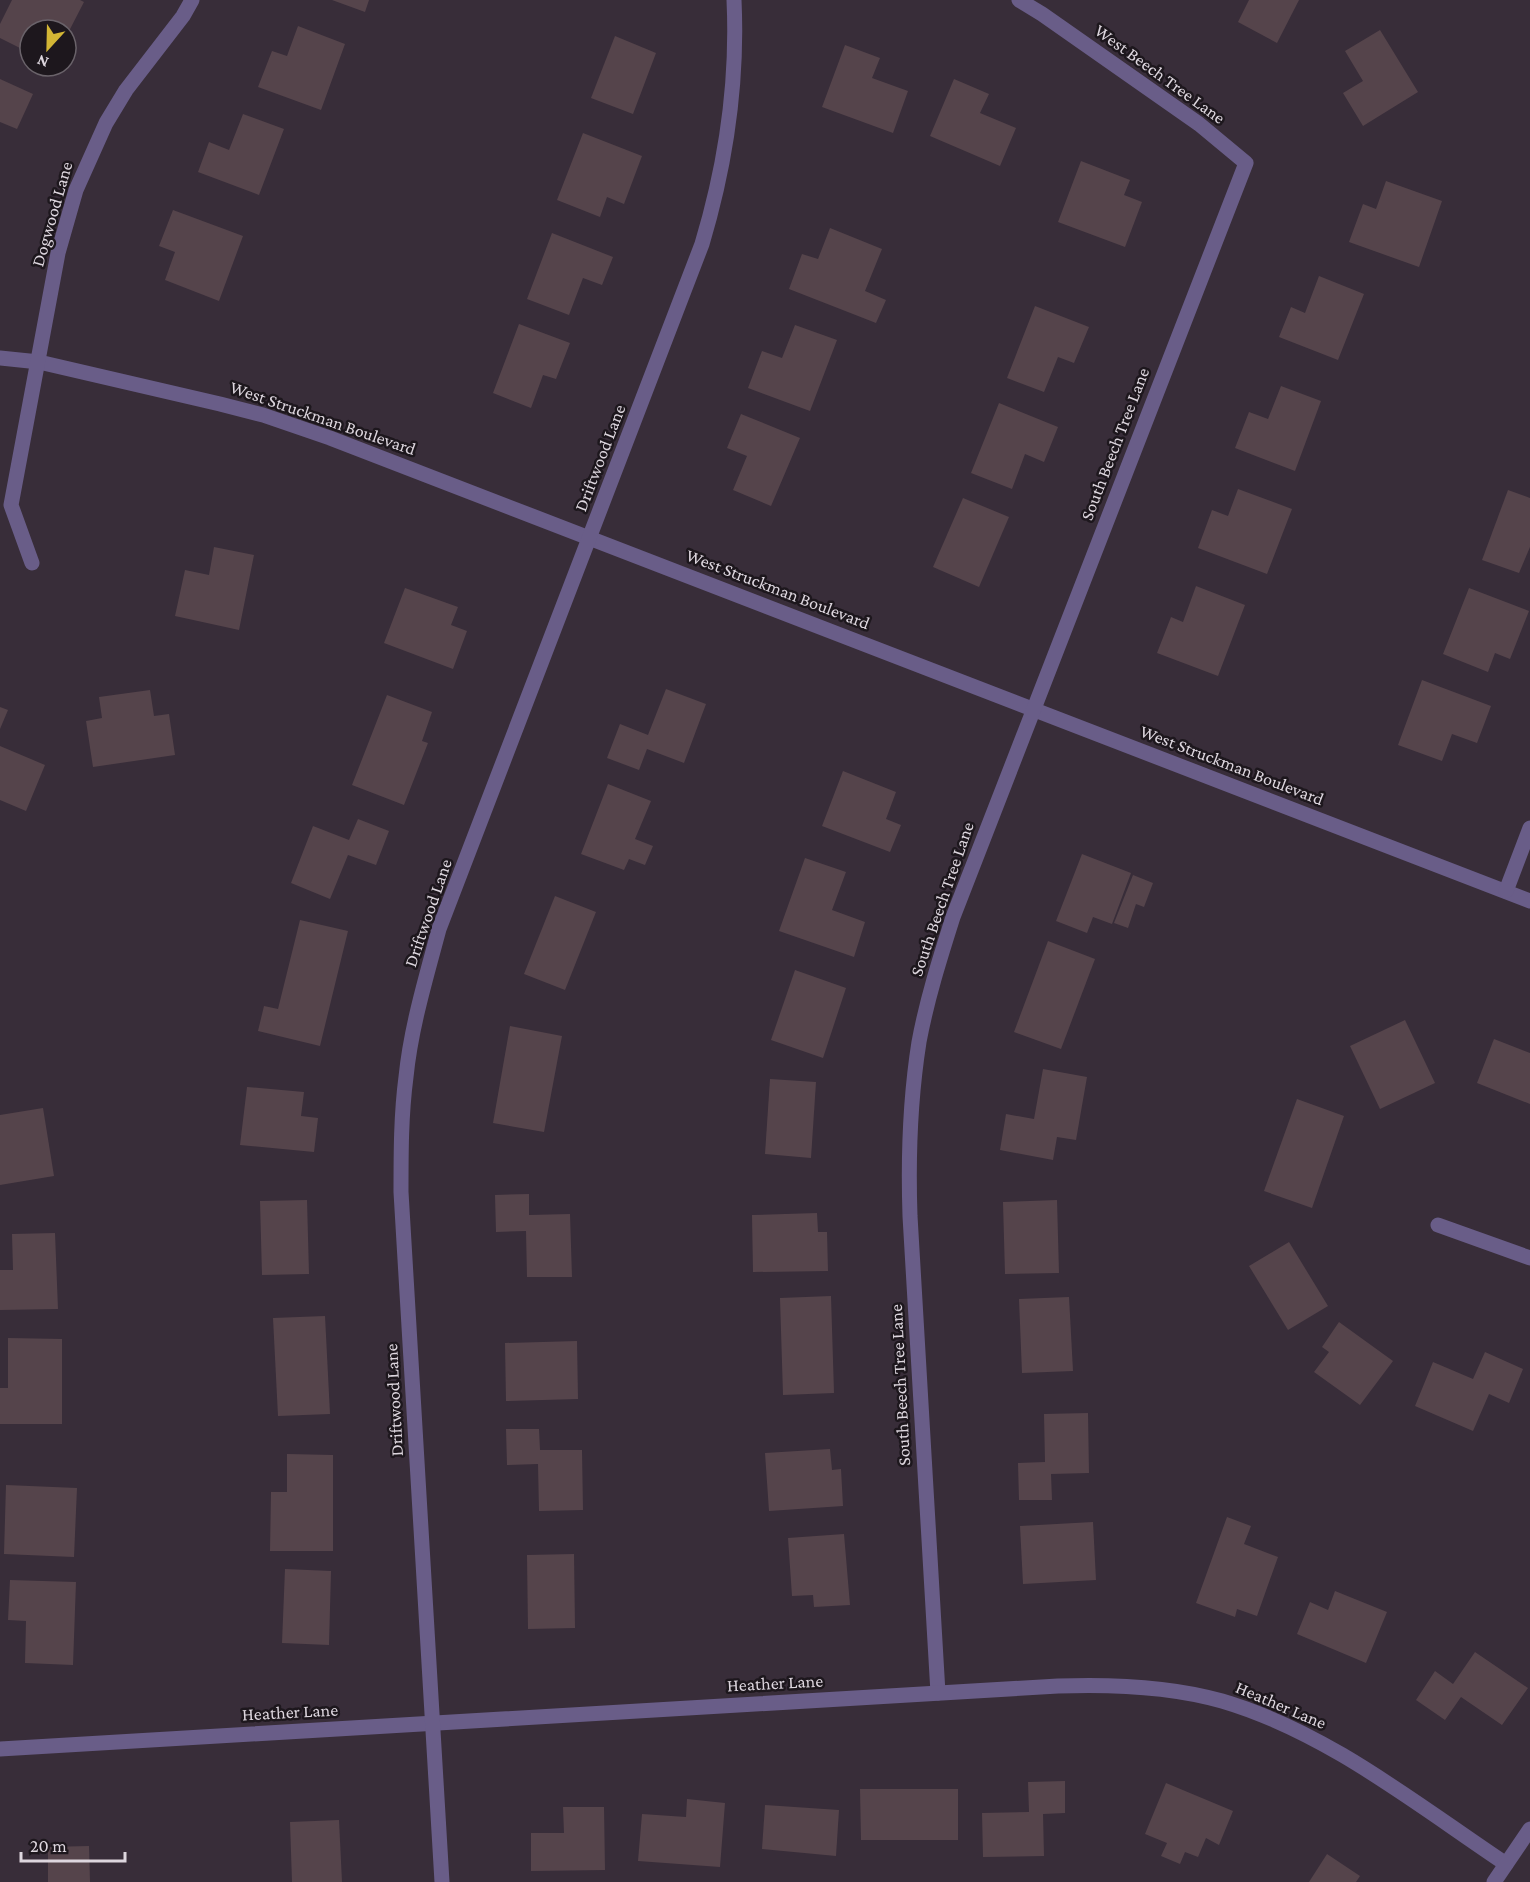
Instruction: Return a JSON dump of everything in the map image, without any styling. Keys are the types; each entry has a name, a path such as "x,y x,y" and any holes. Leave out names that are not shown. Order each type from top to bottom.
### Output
{"street":[{"name":"Dogwood Lane","path":"32,563 11,504 58,253 76,190 90,156 126,90 183,16 192,0"},
{"name":"Driftwood Lane","path":"442,1882 401,1192 401,1143 406,1075 422,992 439,929 702,244 715,202 726,144 733,88 734,0"},
{"name":"West Beech Tree Lane","path":"1019,0 1199,124 1246,163"},
{"name":"South Beech Tree Lane","path":"938,1693 908,1153 914,1074 920,1039 935,972 953,917 1246,163"},
{"name":"West Struckman Boulevard","path":"0,358 39,362 262,415 330,438 1530,900"},
{"path":"1506,891 1530,828"},
{"path":"1438,1226 1530,1258"},
{"name":"Heather Lane","path":"0,1749 1113,1684 1170,1690 1220,1701 1269,1717 1324,1744 1506,1864"},
{"path":"1494,1882 1530,1829"}],"building":[{"path":"12,0 80,0 84,2 76,18 18,18 18,47 0,38 0,24"},
{"path":"332,0 369,0 365,12"},
{"path":"1249,0 1299,0 1277,43 1238,22"},
{"path":"298,26 345,44 321,110 258,87 272,51 287,56"},
{"path":"1380,30 1418,92 1363,126 1343,93 1363,81 1345,51"},
{"path":"615,36 656,53 633,114 591,98"},
{"path":"845,45 880,58 872,78 908,91 893,133 822,107"},
{"path":"0,79 33,94 17,129 0,122"},
{"path":"954,79 989,94 980,113 1016,128 1000,166 930,136"},
{"path":"243,114 284,129 259,195 198,172 209,142 229,150"},
{"path":"583,133 642,156 624,204 607,197 600,217 557,200"},
{"path":"1081,161 1130,180 1124,195 1142,202 1125,247 1058,222"},
{"path":"1386,181 1442,201 1419,267 1349,242 1363,204 1376,209"},
{"path":"173,210 243,236 219,301 165,280 175,252 159,246"},
{"path":"830,228 882,249 865,291 886,300 876,323 789,289 802,254 818,259"},
{"path":"552,233 613,257 602,285 583,278 569,315 527,299"},
{"path":"1319,276 1364,294 1338,360 1279,337 1291,307 1305,313"},
{"path":"1035,306 1089,327 1074,363 1058,357 1044,392 1007,378"},
{"path":"519,324 570,343 556,379 543,375 531,408 493,393"},
{"path":"795,325 837,340 810,411 748,388 762,351 782,358"},
{"path":"1281,386 1321,401 1295,471 1235,448 1249,412 1268,419"},
{"path":"999,403 1058,427 1044,462 1025,454 1012,489 971,473"},
{"path":"741,414 800,438 771,506 733,490 747,456 727,448"},
{"path":"1238,489 1292,509 1267,574 1198,548 1212,510 1228,516"},
{"path":"1508,490 1530,498 1530,547 1519,573 1482,560"},
{"path":"963,498 1009,517 979,587 933,567"},
{"path":"214,547 254,555 239,630 175,616 185,570 209,575"},
{"path":"1196,586 1245,605 1218,676 1157,653 1171,617 1183,622"},
{"path":"405,588 458,607 451,625 467,631 453,669 384,643"},
{"path":"1469,588 1529,611 1510,659 1495,653 1488,672 1443,654"},
{"path":"1422,680 1491,706 1477,743 1452,734 1442,761 1398,745"},
{"path":"666,689 706,704 684,763 647,749 639,770 607,758 620,724 648,735"},
{"path":"150,690 154,716 169,714 175,755 93,767 86,721 102,718 99,697"},
{"path":"387,695 432,712 422,741 428,743 404,805 352,785"},
{"path":"0,707 8,710 0,729"},
{"path":"0,746 45,765 26,811 0,800"},
{"path":"843,771 896,792 886,819 901,825 890,852 822,826"},
{"path":"608,784 651,801 635,839 653,846 645,865 629,859 624,870 581,854"},
{"path":"358,819 389,831 376,865 348,855 330,899 291,883 313,826 349,840"},
{"path":"1082,854 1131,873 1112,924 1093,917 1087,933 1056,921"},
{"path":"805,858 846,872 832,910 865,922 854,957 779,931"},
{"path":"1133,875 1153,883 1144,907 1136,904 1128,928 1114,923"},
{"path":"555,896 596,912 565,990 524,974"},
{"path":"300,920 348,931 320,1046 258,1031 264,1006 278,1009"},
{"path":"1048,941 1095,959 1061,1049 1014,1032"},
{"path":"795,970 846,988 823,1058 771,1040"},
{"path":"1405,1020 1435,1083 1380,1109 1350,1046"},
{"path":"510,1026 562,1036 544,1132 493,1123"},
{"path":"1494,1039 1530,1053 1530,1104 1477,1083"},
{"path":"1043,1069 1087,1077 1076,1140 1057,1137 1053,1160 1000,1150 1006,1114 1034,1119"},
{"path":"770,1079 816,1082 811,1158 765,1154"},
{"path":"247,1087 304,1092 301,1116 318,1118 314,1152 240,1145"},
{"path":"1297,1099 1344,1116 1312,1208 1264,1191"},
{"path":"43,1108 54,1176 0,1185 0,1115"},
{"path":"529,1194 529,1215 570,1214 572,1277 527,1277 526,1231 496,1232 495,1195"},
{"path":"307,1200 309,1274 262,1275 260,1201"},
{"path":"1057,1200 1059,1273 1005,1274 1003,1202"},
{"path":"817,1213 818,1232 827,1232 828,1271 753,1272 752,1215"},
{"path":"55,1233 58,1309 0,1310 0,1270 13,1270 12,1234"},
{"path":"1289,1242 1328,1306 1288,1330 1249,1266"},
{"path":"831,1296 834,1393 783,1395 780,1298"},
{"path":"1069,1297 1073,1371 1022,1373 1019,1299"},
{"path":"325,1316 330,1414 278,1416 273,1318"},
{"path":"1339,1322 1393,1361 1360,1405 1314,1372 1329,1352 1322,1347"},
{"path":"8,1338 62,1339 62,1424 0,1424 0,1388 8,1388"},
{"path":"577,1341 578,1399 506,1401 505,1343"},
{"path":"1485,1352 1523,1369 1509,1403 1489,1394 1473,1431 1415,1406 1433,1362 1473,1379"},
{"path":"1088,1413 1089,1473 1051,1474 1052,1500 1019,1500 1018,1463 1045,1462 1044,1414"},
{"path":"506,1429 539,1429 540,1450 582,1450 583,1510 539,1511 538,1464 507,1465"},
{"path":"830,1449 832,1470 841,1469 843,1506 769,1511 765,1453"},
{"path":"287,1454 333,1455 333,1551 270,1551 271,1492 287,1492"},
{"path":"6,1485 77,1488 74,1557 4,1554"},
{"path":"1227,1517 1251,1526 1244,1544 1278,1557 1257,1616 1237,1609 1235,1617 1196,1603"},
{"path":"1093,1522 1096,1580 1023,1584 1020,1526"},
{"path":"844,1534 850,1605 814,1607 813,1595 792,1596 788,1538"},
{"path":"574,1554 575,1628 528,1629 527,1555"},
{"path":"285,1569 331,1571 329,1645 282,1643"},
{"path":"10,1580 76,1582 73,1665 25,1663 26,1621 8,1620"},
{"path":"1335,1591 1387,1612 1366,1663 1297,1634 1310,1602 1328,1610"},
{"path":"1475,1652 1528,1688 1502,1725 1461,1697 1445,1720 1416,1700 1435,1671 1453,1684"},
{"path":"1065,1781 1065,1813 1043,1814 1044,1856 983,1857 982,1813 1029,1812 1028,1782"},
{"path":"1166,1783 1233,1811 1219,1845 1206,1838 1198,1857 1185,1852 1180,1864 1161,1856 1167,1843 1145,1834"},
{"path":"860,1789 958,1789 958,1840 861,1840"},
{"path":"687,1799 725,1803 720,1867 638,1861 642,1814 686,1817"},
{"path":"765,1805 839,1810 836,1856 762,1849"},
{"path":"563,1807 604,1807 605,1870 531,1871 531,1833 564,1833"},
{"path":"339,1820 342,1882 292,1882 290,1822"},
{"path":"89,1846 90,1882 48,1882 48,1847"},
{"path":"1327,1854 1360,1876 1356,1882 1309,1882"}]}
